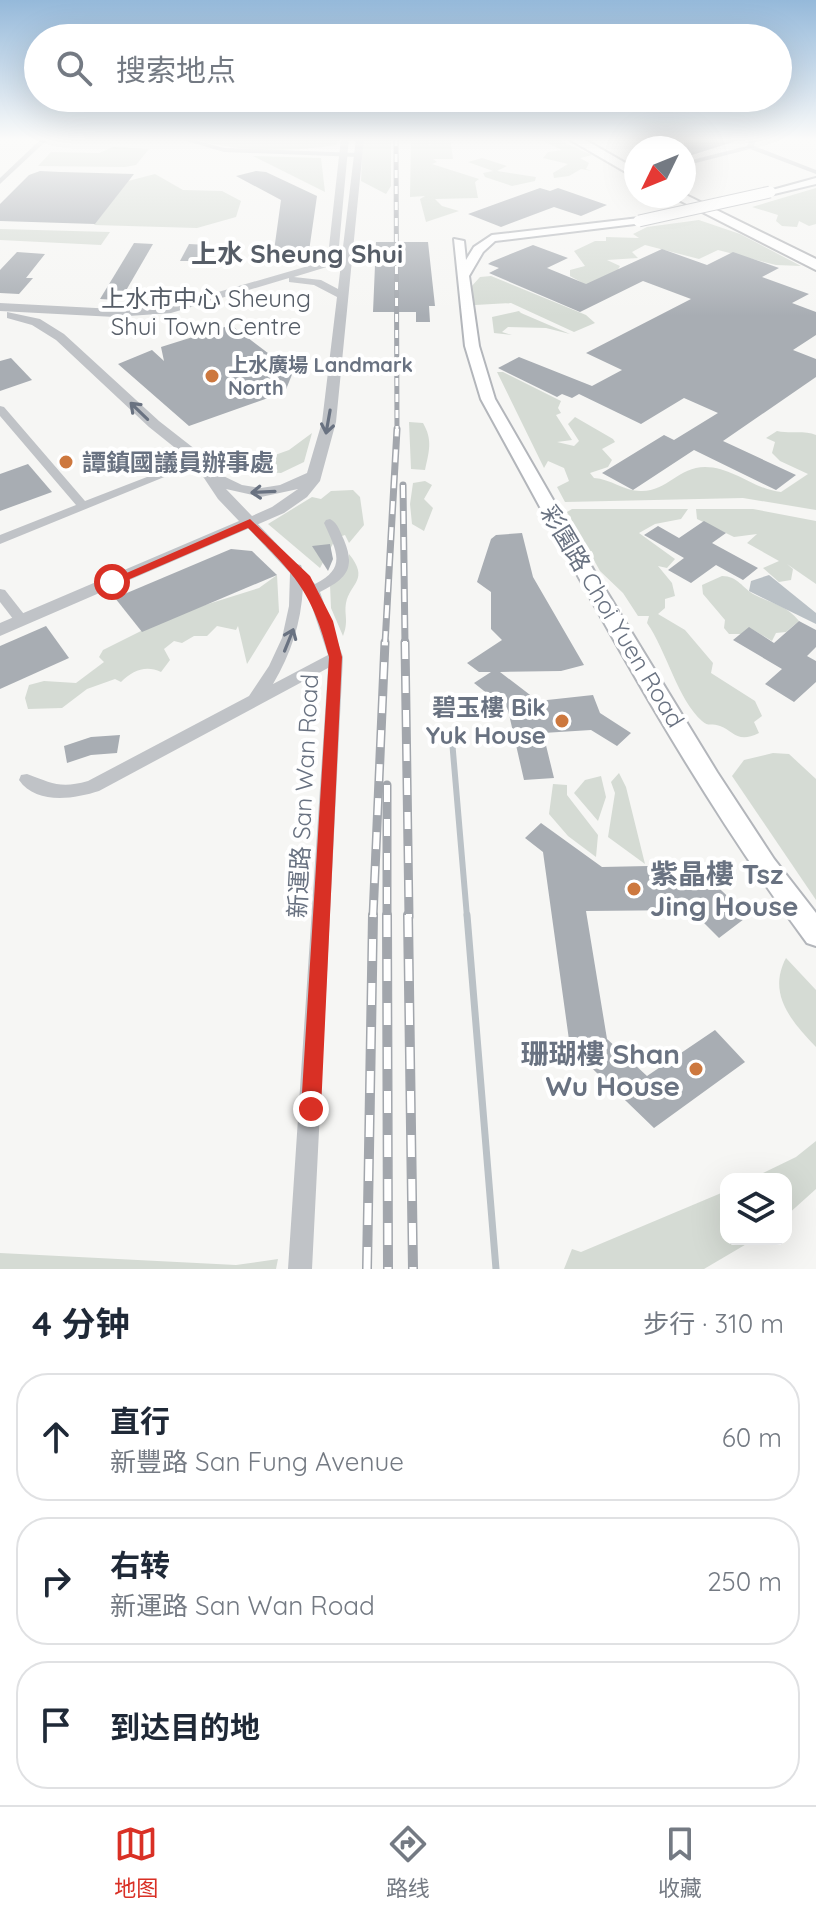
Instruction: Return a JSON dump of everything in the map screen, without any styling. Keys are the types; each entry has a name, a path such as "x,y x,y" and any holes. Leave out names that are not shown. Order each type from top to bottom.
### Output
{"highway":[{"path":"707,197 814,260"},
{"path":"696,204 814,260"}],"main road":[{"path":"463,276 478,237 639,221 746,197"},
{"name":"彩園路 Choi Yuen Road","path":"478,237 472,245 458,241 463,276 478,372 508,437 709,779 765,867 816,934"}],"street":[{"path":"0,307 115,313 190,306 271,282 326,264 333,253 339,197"},
{"path":"0,630 250,523 292,501 312,481 329,422 353,197"},
{"path":"271,282 309,280 343,296"},
{"path":"60,337 76,323 115,313"},
{"path":"0,314 36,322 60,337 154,424 232,488 262,493 297,484 316,470"},
{"path":"0,409 82,505"},
{"path":"0,540 82,505 204,466"},
{"path":"204,466 223,496 250,523"},
{"name":"新運路 San Wan Road","path":"250,523 296,568 313,590 336,657 300,1269"},
{"path":"313,590 340,577 345,567 345,557 330,523"},
{"path":"252,703 278,666 294,630 296,568"},
{"path":"0,593 22,621"},
{"path":"27,780 45,791 70,794 93,786 336,657"}],"shaded area":[{"path":"115,197 234,197 241,201 236,217 197,228 94,225"},
{"path":"785,197 816,197 816,224 809,226 799,221 797,227 782,226 776,221 778,215 752,207"},
{"path":"478,198 435,199 442,206 459,211 426,222 420,199"},
{"path":"699,220 740,234 801,266 776,265 718,250 699,259 645,245 632,252 638,258 607,260 620,266 615,275 588,286 570,276 570,270 585,266 574,251 595,241 606,241 606,237 639,238 633,234 647,227"},
{"path":"0,229 110,232 101,245 0,240"},
{"path":"491,276 586,315 595,323 574,332 511,303 475,305 470,288 480,277"},
{"path":"519,311 570,334 546,328 508,327 502,332 512,335 494,333 492,317"},
{"path":"497,372 503,372 561,401 558,408 561,413 556,415 572,440 557,442 574,446 579,441 568,424 575,417 613,439 615,442 602,449 612,460 608,467 590,473 594,478 636,491 651,490 688,471 705,467 725,470 761,487 781,492 808,474 780,461 772,453 775,442 766,438 777,431 816,435 816,510 743,498 565,502 557,487 569,481 564,468 548,461 544,468"},
{"path":"409,422 423,423 428,435 429,452 425,470 411,469"},
{"path":"312,433 304,462 281,473 264,472 261,460 289,450"},
{"path":"425,481 432,485 424,499 433,508 424,531 412,524 410,504 413,483"},
{"path":"353,490 360,497 364,525 349,543 345,535 336,538 320,568 268,524 312,497 321,499 331,491"},
{"path":"572,509 688,509 681,519 655,524 639,533 675,559 667,568 658,566 672,583 675,596 665,599 665,608 658,614 685,630 713,663 711,673 755,701 762,716 754,722 759,733 736,736 720,726 704,723 694,712 647,623 649,616 638,616 623,593 600,571 567,512"},
{"path":"696,509 753,509 816,521 816,584 787,564 793,569 791,580 779,582 763,568 779,561 747,543 757,534 734,537 697,519"},
{"path":"349,554 358,576 346,603 343,636 331,608 330,585 348,566"},
{"path":"277,575 279,612 247,664 238,626 236,630 217,626 207,636 194,636 182,643 174,641 164,649 170,660 161,672 140,670 121,682 115,679 87,689 62,708 28,709 25,698 29,685 44,681 76,683 104,662 99,657 103,650 173,615 259,588"},
{"path":"769,575 816,613 816,624 749,591 751,581"},
{"path":"722,576 736,580 755,595 784,608 799,621 786,632 776,633 772,641 750,628 741,634 729,634 724,628 725,620 703,594 702,585"},
{"path":"773,753 789,754 816,779 816,900 732,776 744,760"},
{"path":"619,773 626,787 645,864 608,837 615,793 611,782"},
{"path":"601,776 606,797 598,821 574,793 585,780"},
{"path":"553,784 567,785 567,795 598,835 596,857 568,836 549,814"},
{"path":"786,958 816,990 816,1047 784,1006 779,983"},
{"path":"816,1141 816,1189 792,1211 792,1173 763,1173 796,1157"},
{"path":"720,1194 720,1245 745,1245 704,1269 564,1269 572,1249 581,1252"},
{"path":"0,1253 236,1265 278,1259 276,1269 0,1269"}],"building":[{"path":"7,197 116,197 95,224 0,221 0,204"},
{"path":"276,197 317,197 308,258 273,258 281,200"},
{"path":"514,197 585,197 607,205 581,216 554,207 501,227 468,214"},
{"name":"上水 Sheung Shui","path":"376,242 428,242 435,306 429,306 430,322 416,322 416,312 373,312"},
{"path":"134,243 153,244 124,294 117,300 100,299"},
{"path":"189,244 208,245 201,261 180,261"},
{"path":"533,245 568,258 547,268 586,284 662,249 707,265 733,252 779,268 762,277 809,294 792,303 816,312 816,335 793,350 816,359 816,377 723,441 796,475 776,490 694,450 633,490 602,473 664,435 674,440 718,413 684,398 641,424 579,394 572,398 562,394 557,397 498,368 519,357 592,386 622,370 586,353 691,299 643,281 580,312 489,273 499,268 488,264 491,262"},
{"path":"17,252 45,254 26,278 33,278 19,294 0,293 0,270"},
{"name":"上水廣場 Landmark North","path":"231,325 293,372 285,392 189,426 118,364 152,350 164,361 161,347"},
{"path":"11,358 32,380 0,391 0,361"},
{"path":"28,464 52,492 0,511 0,474"},
{"path":"704,521 726,533 712,543 758,568 743,580 716,565 691,583 668,570 684,558 644,535 658,526 679,538"},
{"path":"522,533 533,577 584,665 561,671 500,672 538,701 593,695 600,713 631,733 617,746 591,730 543,733 554,778 524,780 508,710 474,683 491,672 479,672 467,663 502,640 491,629 491,592 477,582 491,539 496,535"},
{"path":"330,544 333,559 328,571 312,546"},
{"path":"231,549 252,551 277,575 142,632 115,598"},
{"path":"799,621 816,630 816,647 807,656 816,661 816,682 794,702 765,684 782,669 733,640 749,627 774,643"},
{"path":"46,626 69,658 0,689 0,646"},
{"path":"120,735 117,753 91,755 67,763 64,746 91,737"},
{"path":"541,823 602,867 695,865 748,916 719,938 691,910 586,911 607,1039 647,1076 715,1030 745,1062 654,1128 570,1047 543,852 525,838"}],"waterway":[{"path":"452,740 467,917"},
{"path":"467,915 496,1269"}],"railway":[{"path":"396,197 397,429"},
{"path":"385,644 397,429"},
{"path":"403,485 405,644"},
{"path":"373,917 385,642"},
{"path":"405,642 409,917"},
{"path":"387,785 387,915"},
{"path":"367,1269 373,915"},
{"path":"387,915 388,1269"},
{"path":"408,915 413,1269"}],"place":[{"name":"上水廣場 Landmark North","path":"212,376"},
{"name":"譚鎮國議員辦事處","path":"66,462"},
{"name":"碧玉樓 Bik Yuk House","path":"562,721"},
{"name":"紫晶樓 Tsz Jing House","path":"634,889"},
{"name":"珊瑚樓 Shan Wu House","path":"696,1069"}],"district":[{"name":"上水 Sheung Shui","path":"297,253"},
{"name":"上水市中心 Sheung Shui Town Centre","path":"206,312"}],"route":[{"path":"112,582 250,523 305,579 326,621 336,657 334,743 311,1109"}]}
